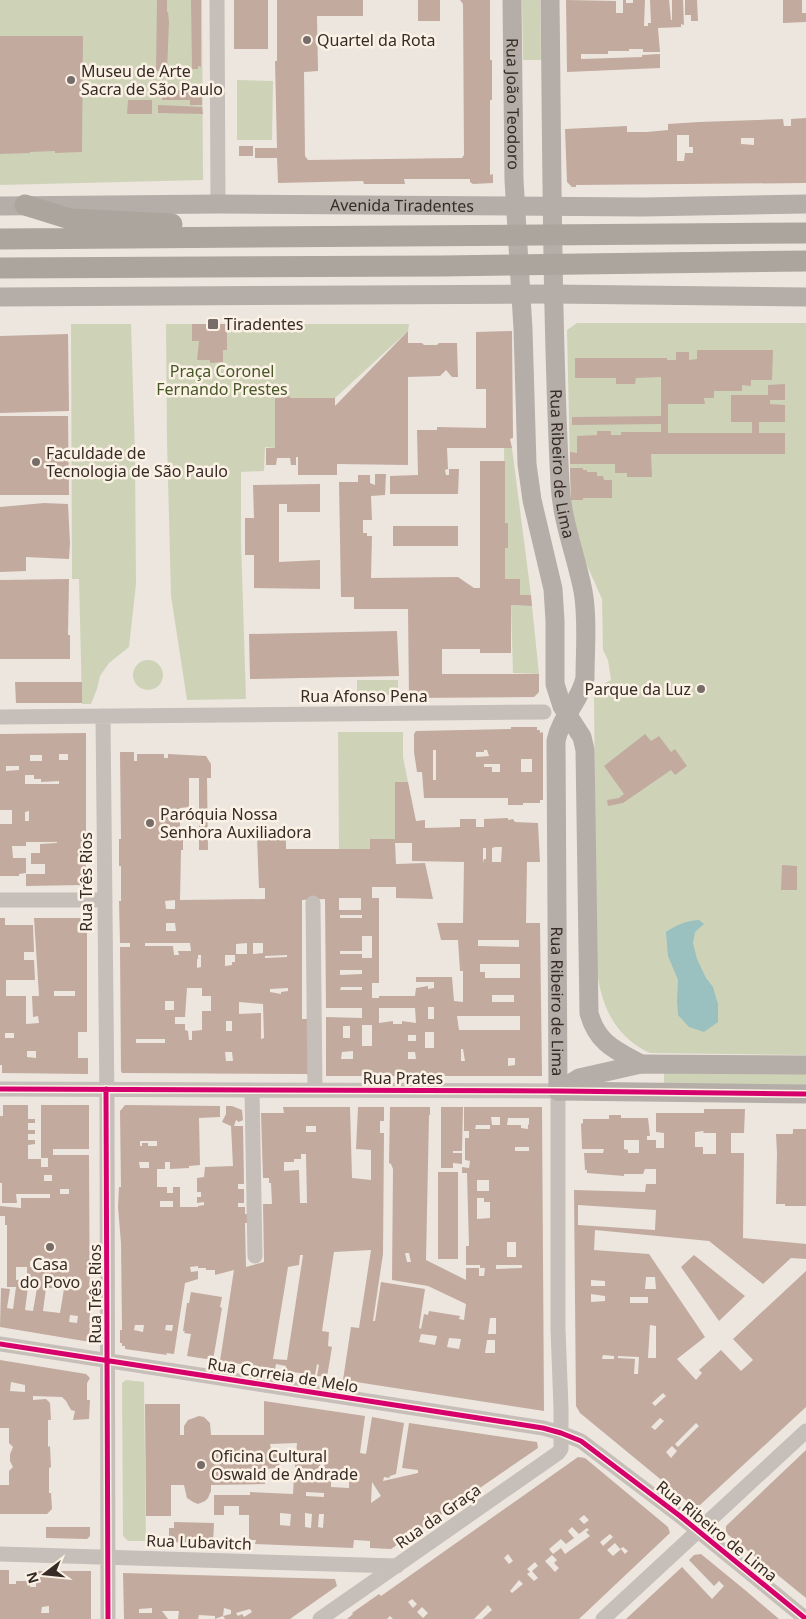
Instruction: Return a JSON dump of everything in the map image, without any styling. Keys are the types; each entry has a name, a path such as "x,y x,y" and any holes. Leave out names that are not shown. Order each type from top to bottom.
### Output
{"highway":[{"path":"25,206 70,219 200,226 227,237"},
{"name":"Avenida Tiradentes","path":"0,239 806,233"},
{"path":"0,268 554,265 806,261"}],"main road":[{"name":"Rua João Teodoro","path":"512,0 516,207"},
{"path":"550,0 553,206"},
{"name":"Avenida Tiradentes","path":"0,206 218,204 643,208 806,204"},
{"name":"Rua Ribeiro de Lima","path":"553,206 561,497 566,530 583,590 585,605 585,678 581,692 557,734 556,749 558,1091"},
{"name":"Rua Ribeiro de Lima","path":"516,207 522,294 527,464 532,500 553,589 555,684 558,696 582,737 585,750 589,1013 594,1029 603,1042 640,1064"},
{"path":"0,297 522,294 806,296"},
{"path":"558,1091 579,1078 640,1064 806,1066"},
{"name":"Rua Prates","path":"558,1091 806,1094"}],"street":[{"path":"217,0 218,204"},
{"path":"555,684 544,712 557,734"},
{"name":"Rua Afonso Pena","path":"102,716 544,712"},
{"path":"0,717 102,716"},
{"name":"Rua Três Rios","path":"102,716 105,900 108,1619"},
{"path":"0,900 105,900"},
{"path":"313,903 315,1090"},
{"name":"Rua Prates","path":"0,1089 558,1091"},
{"path":"252,1090 255,1256"},
{"name":"Rua Ribeiro de Lima","path":"558,1091 558,1329 561,1432 581,1441 806,1618"},
{"name":"Rua Correia de Melo","path":"0,1344 561,1432"},
{"path":"603,1619 806,1431"},
{"name":"Rua da Graça","path":"320,1619 558,1453 561,1449 561,1432"},
{"name":"Rua Lubavitch","path":"0,1554 397,1566"}],"green space":[{"path":"0,0 202,0 203,180 0,185"},
{"path":"522,0 540,0 541,60 523,60"},
{"path":"237,80 273,81 272,140 237,140"},
{"name":"Parque da Luz","path":"577,323 806,323 806,1055 650,1053 626,1037 610,1015 604,1002 597,974 596,959 594,693 599,686 611,680 608,660 603,650 602,599 586,563 571,512 567,330"},
{"name":"Praça Coronel Fernando Prestes","path":"71,324 131,324 135,453 136,584 129,647 109,663 100,676 91,704 82,704 79,579 72,579"},
{"name":"Praça Coronel Fernando Prestes","path":"166,324 409,324 408,331 335,398 275,398 275,448 265,447 264,471 241,472 241,541 246,699 187,700 171,596"},
{"path":"504,448 512,448 531,595 520,595 505,579 505,548 508,548 508,524 505,523"},
{"path":"511,605 532,606 539,674 513,673"},
{"path":"148,660 159,664 163,675 159,686 148,690 137,686 133,675 137,664"},
{"path":"357,680 398,680 398,695 357,695"},
{"path":"338,732 403,732 403,757 408,782 395,782 395,839 371,839 370,849 339,849"},
{"path":"664,1071 806,1073 806,1087 664,1085"},
{"path":"126,1380 144,1382 146,1541 128,1541 123,1536 122,1383"}],"water":[{"path":"699,920 704,924 695,932 693,943 697,959 706,978 713,987 718,1004 718,1022 704,1032 689,1027 678,1015 678,980 668,956 666,932 682,923"}],"building":[{"path":"157,0 167,0 169,22 167,71 156,71"},
{"path":"191,0 201,0 201,67 198,66 198,69 192,69"},
{"path":"234,0 268,0 268,49 234,49"},
{"path":"277,0 363,0 363,16 317,16 318,71 304,72 305,156 308,160 462,158 464,155 463,4 460,0 490,0 492,100 490,100 490,175 493,174 493,183 473,184 470,182 470,179 404,179 405,184 364,184 363,181 278,183 277,158 255,158 255,148 277,148 275,61 277,61"},
{"path":"418,0 440,0 440,21 418,21"},
{"path":"566,0 616,1 616,13 623,13 623,0 626,0 626,3 633,3 633,0 645,0 644,26 648,26 648,23 651,23 650,0 669,0 672,20 672,0 683,0 684,25 681,24 681,27 658,28 660,52 643,52 643,49 629,49 629,51 608,51 608,54 581,54 581,59 642,57 642,55 660,54 660,68 567,72"},
{"path":"685,0 697,0 698,21 691,21 691,15 685,15"},
{"path":"783,0 802,0 802,13 806,13 806,22 783,23"},
{"name":"Museu de Arte Sacra de São Paulo","path":"0,36 83,36 82,152 55,153 55,151 0,154"},
{"path":"162,90 202,90 202,105 190,105 190,100 162,100"},
{"path":"128,100 152,100 152,114 127,114"},
{"path":"158,105 202,107 203,114 158,113"},
{"path":"806,118 806,183 576,185 576,187 572,187 567,182 565,129 627,126 627,132 647,132 668,130 668,124 783,119 784,126 791,126 791,119","holes":["677,135 689,135 689,147 693,147 693,153 685,153 684,161 677,161","741,138 754,138 754,145 741,144"]},
{"path":"239,146 253,146 253,156 239,156"},
{"path":"192,324 227,324 227,350 223,350 223,362 210,363 210,360 197,360 199,341 192,341"},
{"path":"408,331 408,343 437,345 439,343 457,343 458,377 452,377 446,370 440,376 408,377 408,465 337,464 337,475 298,475 298,457 296,457 296,465 291,465 290,458 277,458 276,465 266,465 266,448 275,448 275,398 282,398 275,392 280,387 291,398 335,398 335,406"},
{"path":"512,331 513,438 510,439 512,448 447,448 448,469 445,470 446,475 449,475 449,469 459,469 458,494 390,494 390,476 418,475 417,430 437,430 437,427 486,428 486,389 476,389 476,332"},
{"path":"68,334 69,411 0,413 0,336"},
{"path":"697,350 773,350 772,380 751,380 751,386 742,385 742,391 714,391 714,398 704,398 705,404 668,404 668,433 752,433 752,422 731,422 731,395 768,395 768,385 785,384 785,400 770,400 770,404 785,405 785,422 759,422 759,433 785,433 785,454 651,454 652,477 627,477 627,473 615,473 615,464 570,464 570,452 577,453 577,436 597,435 597,431 611,431 611,435 621,435 621,432 661,432 661,424 572,425 572,417 661,416 661,377 636,378 635,384 616,384 616,378 575,378 575,358 667,358 667,360 676,360 676,352 689,352 689,360 697,359"},
{"path":"0,416 68,416 69,495 0,495"},
{"path":"480,461 505,461 505,523 508,523 508,548 505,548 505,579 520,579 520,595 531,595 532,606 511,605 511,653 480,653 480,649 442,649 442,674 539,674 539,692 534,697 409,698 408,609 354,609 354,597 341,597 339,482 358,482 358,475 370,475 370,483 375,485 375,474 386,474 385,495 371,496 372,520 363,520 363,533 367,533 367,536 372,536 371,578 458,577 474,588 480,588"},
{"path":"570,468 583,468 587,472 597,472 597,476 603,476 604,480 612,480 612,498 571,500"},
{"path":"320,484 320,512 287,512 287,504 279,504 279,562 320,560 320,589 254,588 254,555 245,555 245,518 254,518 253,485"},
{"path":"44,503 68,504 69,559 26,557 26,571 0,572 0,507"},
{"path":"393,526 458,526 458,546 393,546"},
{"path":"69,579 68,635 70,635 70,659 0,659 0,580"},
{"path":"397,631 399,676 250,679 249,634"},
{"path":"15,682 82,682 82,703 16,703"},
{"path":"511,727 537,727 540,733 543,732 543,800 540,800 540,803 508,805 508,798 424,798 422,772 417,772 414,752 414,734 416,731 511,729","holes":["433,750 436,750 436,780 433,780","484,750 487,750 489,756 476,757 476,752 484,752","521,759 532,759 532,772 521,772","484,764 500,764 500,772 492,772 492,767 484,767"]},
{"path":"86,733 86,881 82,885 26,886 26,874 45,874 45,864 31,864 31,853 40,853 40,844 57,842 26,842 26,846 12,846 13,858 26,858 26,873 19,874 19,876 0,876 0,824 12,824 12,810 0,810 0,734","holes":["59,754 68,754 68,760 59,760","30,755 42,755 42,761 30,761","6,766 19,766 19,770 6,771","25,775 34,775 34,779 41,779 41,782 59,781 59,784 25,784","29,811 29,821 25,821 25,812"]},
{"path":"645,734 651,741 659,736 671,752 675,749 687,766 675,775 671,770 623,803 608,806 607,800 619,798 624,794 604,766"},
{"path":"120,752 134,752 134,761 137,761 137,754 164,754 164,758 168,758 168,754 206,756 211,764 211,778 207,778 208,850 199,850 199,778 189,778 189,807 180,808 180,839 183,839 183,850 181,850 180,900 265,899 265,888 259,888 257,837 286,836 286,849 370,849 370,839 395,839 395,782 408,782 416,821 425,820 425,828 460,827 460,819 476,819 476,827 484,827 484,819 508,818 508,820 513,819 515,822 538,823 540,862 527,862 526,923 540,923 542,1076 326,1076 326,1017 362,1018 362,1008 326,1008 325,899 302,900 302,1019 309,1019 309,1074 122,1073 120,947 130,947 130,943 120,943 119,901 121,901 121,866 119,866 119,839 121,839","holes":["395,843 412,843 412,861 464,862 463,923 437,923 441,940 458,940 460,971 463,971 463,1002 454,1001 452,977 416,977 416,982 434,982 434,988 428,989 428,986 416,988 415,996 379,996 379,998 372,998 372,983 379,983 379,898 372,898 372,887 396,887 396,898 433,899 425,863 396,864","502,847 501,862 492,862 492,848","483,848 486,848 486,859 484,859 483,863","339,898 361,898 361,910 339,910","175,900 175,909 166,909 165,901","340,915 362,915 362,918 340,918","166,923 175,923 176,931 166,931","362,936 372,936 372,958 362,958 362,954 340,954 340,951 362,951","478,940 519,940 519,947 478,946","145,943 190,943 191,951 178,951 179,955 174,955 173,946 145,946","247,943 247,954 236,954 236,944","253,943 263,943 263,953 253,954","198,955 201,955 201,967 197,968","225,955 235,955 235,962 232,962 232,965 225,966","287,955 287,957 265,958 265,956","480,964 520,964 520,978 485,978 485,972 480,972","340,970 362,970 362,974 340,975","341,987 362,987 362,990 340,990","187,988 202,988 202,996 211,996 211,1011 202,1011 202,1030 192,1031 192,1040 189,1040 185,1024 175,1024 175,1017 185,1017","288,988 288,991 281,992 281,994 270,992 270,989","492,995 514,995 514,1002 492,1002","165,1001 174,1001 174,1010 165,1010","239,1002 263,1004 264,1038 261,1039 261,1013 239,1014","428,1007 434,1007 434,1019 428,1019","379,1008 415,1008 416,1023 402,1021 402,1024 393,1024 393,1021 379,1023","457,1016 520,1016 520,1030 459,1030","226,1021 232,1021 232,1031 226,1031","362,1025 372,1025 372,1046 362,1046","343,1026 350,1026 350,1038 343,1038","425,1032 434,1032 434,1048 425,1048","408,1035 416,1035 416,1041 408,1041","136,1039 165,1039 165,1043 136,1043","461,1049 463,1049 465,1061 461,1061","353,1051 353,1059 341,1059 342,1052","225,1052 232,1052 233,1061 226,1061","408,1052 415,1052 416,1059 408,1059","508,1058 515,1058 515,1065 508,1066"]},
{"path":"782,865 797,866 797,890 781,890"},
{"path":"0,918 5,918 5,925 33,925 34,952 24,952 24,960 34,960 35,980 6,980 6,996 26,996 26,1024 39,1023 38,1016 33,1017 32,996 39,996 34,918 82,918 87,922 87,1032 78,1032 78,1058 88,1058 88,1074 2,1073 2,1065 0,1065","holes":["54,991 75,991 75,996 54,996","5,1033 14,1033 14,1038 5,1038","27,1051 36,1051 36,1058 27,1057"]},
{"path":"3,1105 28,1105 28,1119 35,1119 35,1123 28,1123 28,1130 35,1130 35,1134 28,1134 28,1140 35,1140 35,1144 28,1145 28,1159 41,1159 41,1167 48,1167 48,1158 41,1158 41,1105 89,1105 89,1149 53,1149 53,1155 89,1155 90,1342 0,1327 1,1288 10,1289 7,1308 13,1309 16,1287 7,1287 7,1225 5,1225 5,1216 0,1216 0,1206 21,1208 21,1198 50,1198 50,1194 16,1194 17,1203 2,1203 2,1183 0,1183 0,1116 3,1116","holes":["44,1175 52,1175 52,1181 44,1181","60,1189 69,1189 69,1194 60,1194","30,1261 67,1261 67,1267 30,1267","16,1267 27,1267 27,1279 16,1280","54,1283 71,1283 71,1289 64,1289 60,1313 43,1311 46,1288 54,1288","28,1287 37,1288 33,1311 25,1310","70,1315 78,1316 77,1323 69,1322"]},
{"path":"125,1105 220,1106 220,1117 199,1118 200,1165 189,1166 189,1168 170,1169 170,1162 165,1162 165,1169 157,1169 157,1187 167,1187 167,1193 173,1193 173,1187 180,1187 180,1207 198,1207 204,1205 204,1202 197,1203 197,1197 201,1197 201,1192 197,1192 197,1178 204,1177 205,1167 233,1166 231,1126 222,1122 226,1114 226,1106 242,1110 243,1120 239,1122 236,1120 234,1126 243,1126 244,1184 238,1184 238,1189 244,1189 244,1203 238,1203 238,1207 245,1207 245,1214 247,1214 247,1223 245,1223 246,1267 264,1262 263,1204 272,1204 271,1183 269,1183 269,1178 263,1178 261,1113 284,1113 283,1107 350,1107 352,1178 371,1180 371,1150 356,1149 358,1107 384,1107 384,1121 380,1121 380,1133 384,1133 383,1254 373,1321 375,1321 381,1282 425,1289 419,1328 421,1329 424,1314 428,1315 429,1311 460,1316 459,1319 464,1320 466,1304 428,1286 392,1280 393,1169 389,1163 390,1107 430,1107 426,1260 466,1280 466,1268 479,1268 479,1276 484,1276 485,1268 480,1268 480,1265 466,1265 466,1246 469,1246 467,1173 462,1173 462,1167 469,1168 470,1161 465,1160 465,1138 469,1138 469,1131 464,1131 464,1107 542,1107 544,1411 343,1380 351,1327 359,1328 371,1250 334,1252 322,1331 329,1332 328,1346 332,1347 327,1377 317,1376 319,1365 317,1364 315,1375 285,1371 286,1366 276,1364 275,1369 220,1361 234,1270 215,1275 215,1270 206,1270 206,1268 198,1268 198,1266 190,1267 191,1272 198,1271 198,1279 185,1283 174,1354 166,1353 167,1355 125,1349 125,1346 122,1346 122,1343 120,1343 120,1330 122,1330 121,1243 118,1207 119,1187 121,1187 120,1111","holes":["491,1117 500,1117 500,1125 492,1125","508,1118 529,1118 528,1129 521,1128 521,1125 507,1125","476,1125 490,1125 490,1129 475,1129","306,1126 316,1126 316,1132 306,1132","140,1141 157,1141 157,1146 148,1146 148,1143 142,1143 142,1146 140,1146","515,1147 529,1147 529,1151 515,1151","301,1154 306,1154 307,1203 300,1203 299,1170 284,1171 284,1162 294,1162 294,1159 301,1159","139,1162 149,1162 149,1168 140,1168","477,1180 489,1180 489,1191 477,1191","477,1198 484,1198 484,1202 490,1202 490,1218 477,1219","160,1201 173,1201 173,1207 160,1207","507,1242 516,1242 516,1257 507,1257","405,1253 409,1253 411,1262 407,1262","300,1255 303,1255 287,1360 273,1359 288,1267 299,1265","496,1265 522,1265 522,1268 496,1269","490,1318 496,1318 496,1334 488,1334","135,1325 144,1325 143,1332 134,1330","166,1325 173,1325 172,1331 165,1330","421,1334 437,1336 435,1345 419,1342","449,1338 461,1339 459,1349 447,1347","487,1340 495,1340 495,1353 485,1353"]},
{"path":"441,1107 463,1107 462,1151 453,1151 453,1153 462,1153 462,1164 453,1163 453,1168 441,1168"},
{"path":"704,1109 745,1109 744,1133 731,1133 731,1153 744,1153 743,1238 806,1244 806,1259 791,1258 763,1284 709,1241 595,1230 594,1250 649,1254 705,1337 677,1359 696,1380 702,1373 699,1370 721,1350 741,1371 753,1360 733,1339 806,1271 806,1407 700,1505 693,1506 580,1413 576,1406 574,1190 645,1192 646,1184 656,1184 656,1169 645,1169 643,1174 624,1174 624,1176 587,1173 587,1170 585,1170 584,1153 603,1153 604,1149 582,1149 581,1124 583,1119 609,1119 609,1115 621,1115 621,1118 648,1118 650,1136 647,1136 647,1140 656,1140 656,1148 664,1148 664,1133 656,1132 656,1113 704,1113","holes":["695,1132 716,1133 716,1154 703,1154 703,1147 695,1147","624,1140 639,1140 639,1153 628,1153 628,1150 624,1149","578,1205 656,1210 655,1230 578,1225","646,1277 655,1277 656,1289 645,1289","591,1280 605,1281 605,1286 591,1286","591,1294 605,1296 605,1301 591,1302","630,1297 648,1297 648,1303 630,1303","650,1325 656,1326 656,1358 648,1358","603,1355 614,1356 614,1359 602,1359","618,1356 639,1357 638,1374 634,1374 635,1359 618,1358","663,1393 666,1396 655,1406 652,1403","660,1418 664,1421 655,1430 651,1427","696,1423 699,1426 678,1447 675,1444","672,1446 677,1451 671,1458 666,1452"]},
{"path":"793,1129 806,1129 806,1206 776,1204 776,1134 792,1134"},
{"path":"438,1172 458,1172 458,1259 438,1259"},
{"path":"694,1255 745,1296 719,1321 681,1267"},
{"path":"191,1292 222,1297 220,1307 222,1308 213,1360 187,1356 191,1334 184,1333 185,1331 183,1331 187,1303 189,1303"},
{"path":"0,1360 86,1374 90,1378 87,1383 87,1400 90,1400 89,1419 73,1420 75,1411 71,1410 62,1397 33,1396 33,1400 46,1399 50,1403 51,1420 48,1420 48,1447 50,1446 49,1493 51,1493 52,1509 47,1514 0,1514 0,1485 9,1485 9,1471 13,1467 10,1461 10,1454 13,1447 9,1443 9,1428 0,1428","holes":["11,1382 25,1385 25,1392 10,1391"]},
{"path":"264,1401 365,1416 360,1453 366,1454 372,1417 404,1423 396,1474 389,1478 384,1477 383,1481 418,1473 418,1470 402,1468 409,1423 537,1442 538,1448 391,1549 370,1548 370,1541 354,1540 353,1548 255,1544 256,1540 249,1540 249,1515 239,1515 239,1506 224,1506 224,1515 214,1515 214,1495 250,1495 250,1492 293,1494 294,1476 300,1477 300,1481 306,1481 306,1477 329,1479 330,1473 323,1472 326,1457 322,1456 319,1473 307,1472 307,1469 295,1467 297,1443 270,1444 271,1449 279,1453 281,1462 275,1468 265,1469 265,1484 211,1485 208,1498 198,1504 187,1498 184,1485 171,1485 171,1516 146,1516 145,1404 180,1404 180,1435 184,1435 184,1426 188,1420 199,1416 204,1417 210,1423 211,1435 264,1435","holes":["331,1479 349,1481 349,1488 331,1487","372,1482 381,1496 371,1503","306,1492 324,1493 324,1497 306,1496","280,1513 291,1514 290,1526 280,1525","305,1513 312,1514 311,1528 305,1527","319,1514 324,1514 323,1528 318,1527"]},
{"path":"806,1450 806,1598 726,1533 726,1526"},
{"path":"578,1457 585,1458 668,1527 670,1533 579,1619 482,1619 492,1610 488,1605 474,1619 393,1619 390,1616 387,1619 347,1619 352,1613 379,1594 381,1596","holes":["584,1515 589,1520 584,1524 579,1519","572,1527 579,1534 587,1528 589,1530 586,1532 590,1536 565,1554 561,1548 553,1554 549,1549 561,1539 566,1544 574,1538 568,1531","610,1534 613,1537 603,1546 600,1542","615,1543 620,1549 623,1547 628,1551 625,1554 621,1549 613,1556 607,1550","508,1554 513,1561 509,1564 504,1558","552,1555 557,1560 554,1563 559,1568 555,1572 545,1561","535,1562 538,1566 532,1571 538,1578 534,1581 527,1574 530,1572 527,1569","519,1580 523,1584 512,1593 510,1591","412,1599 417,1604 413,1608 408,1602","422,1607 428,1613 423,1618 417,1612"]},
{"path":"174,1522 214,1523 213,1543 169,1542 169,1528 174,1528"},
{"path":"46,1527 90,1527 90,1536 87,1539 46,1538"},
{"path":"701,1554 779,1619 626,1619 682,1567 712,1599 724,1586 719,1581 714,1586 689,1560 694,1555"},
{"path":"0,1570 9,1570 9,1584 16,1584 16,1581 30,1582 31,1571 91,1571 91,1619 0,1619","holes":["30,1582 36,1582 36,1587 30,1587","49,1606 49,1613 41,1613 42,1607"]},
{"path":"123,1573 335,1579 337,1586 290,1619 225,1619 223,1616 215,1619 215,1616 199,1615 198,1619 178,1619 179,1611 162,1611 168,1619 124,1619","holes":["152,1608 152,1613 139,1613 139,1609","224,1608 231,1610 231,1614 223,1616","250,1609 252,1612 244,1617 242,1614 238,1616 236,1613"]}],"cycle path":[{"path":"0,1089 806,1094"},
{"path":"106,1089 108,1619"},
{"path":"0,1344 543,1428 561,1433 581,1441 680,1516 806,1619"}],"place":[{"name":"Quartel da Rota","path":"307,40"},
{"name":"Museu de Arte Sacra de São Paulo","path":"71,80"},
{"name":"Tiradentes","path":"213,324"},
{"name":"Faculdade de Tecnologia de São Paulo","path":"36,462"},
{"name":"Parque da Luz","path":"701,689"},
{"name":"Paróquia Nossa Senhora Auxiliadora","path":"150,823"},
{"name":"Casa do Povo","path":"50,1247"},
{"name":"Oficina Cultural Oswald de Andrade","path":"201,1465"}]}
